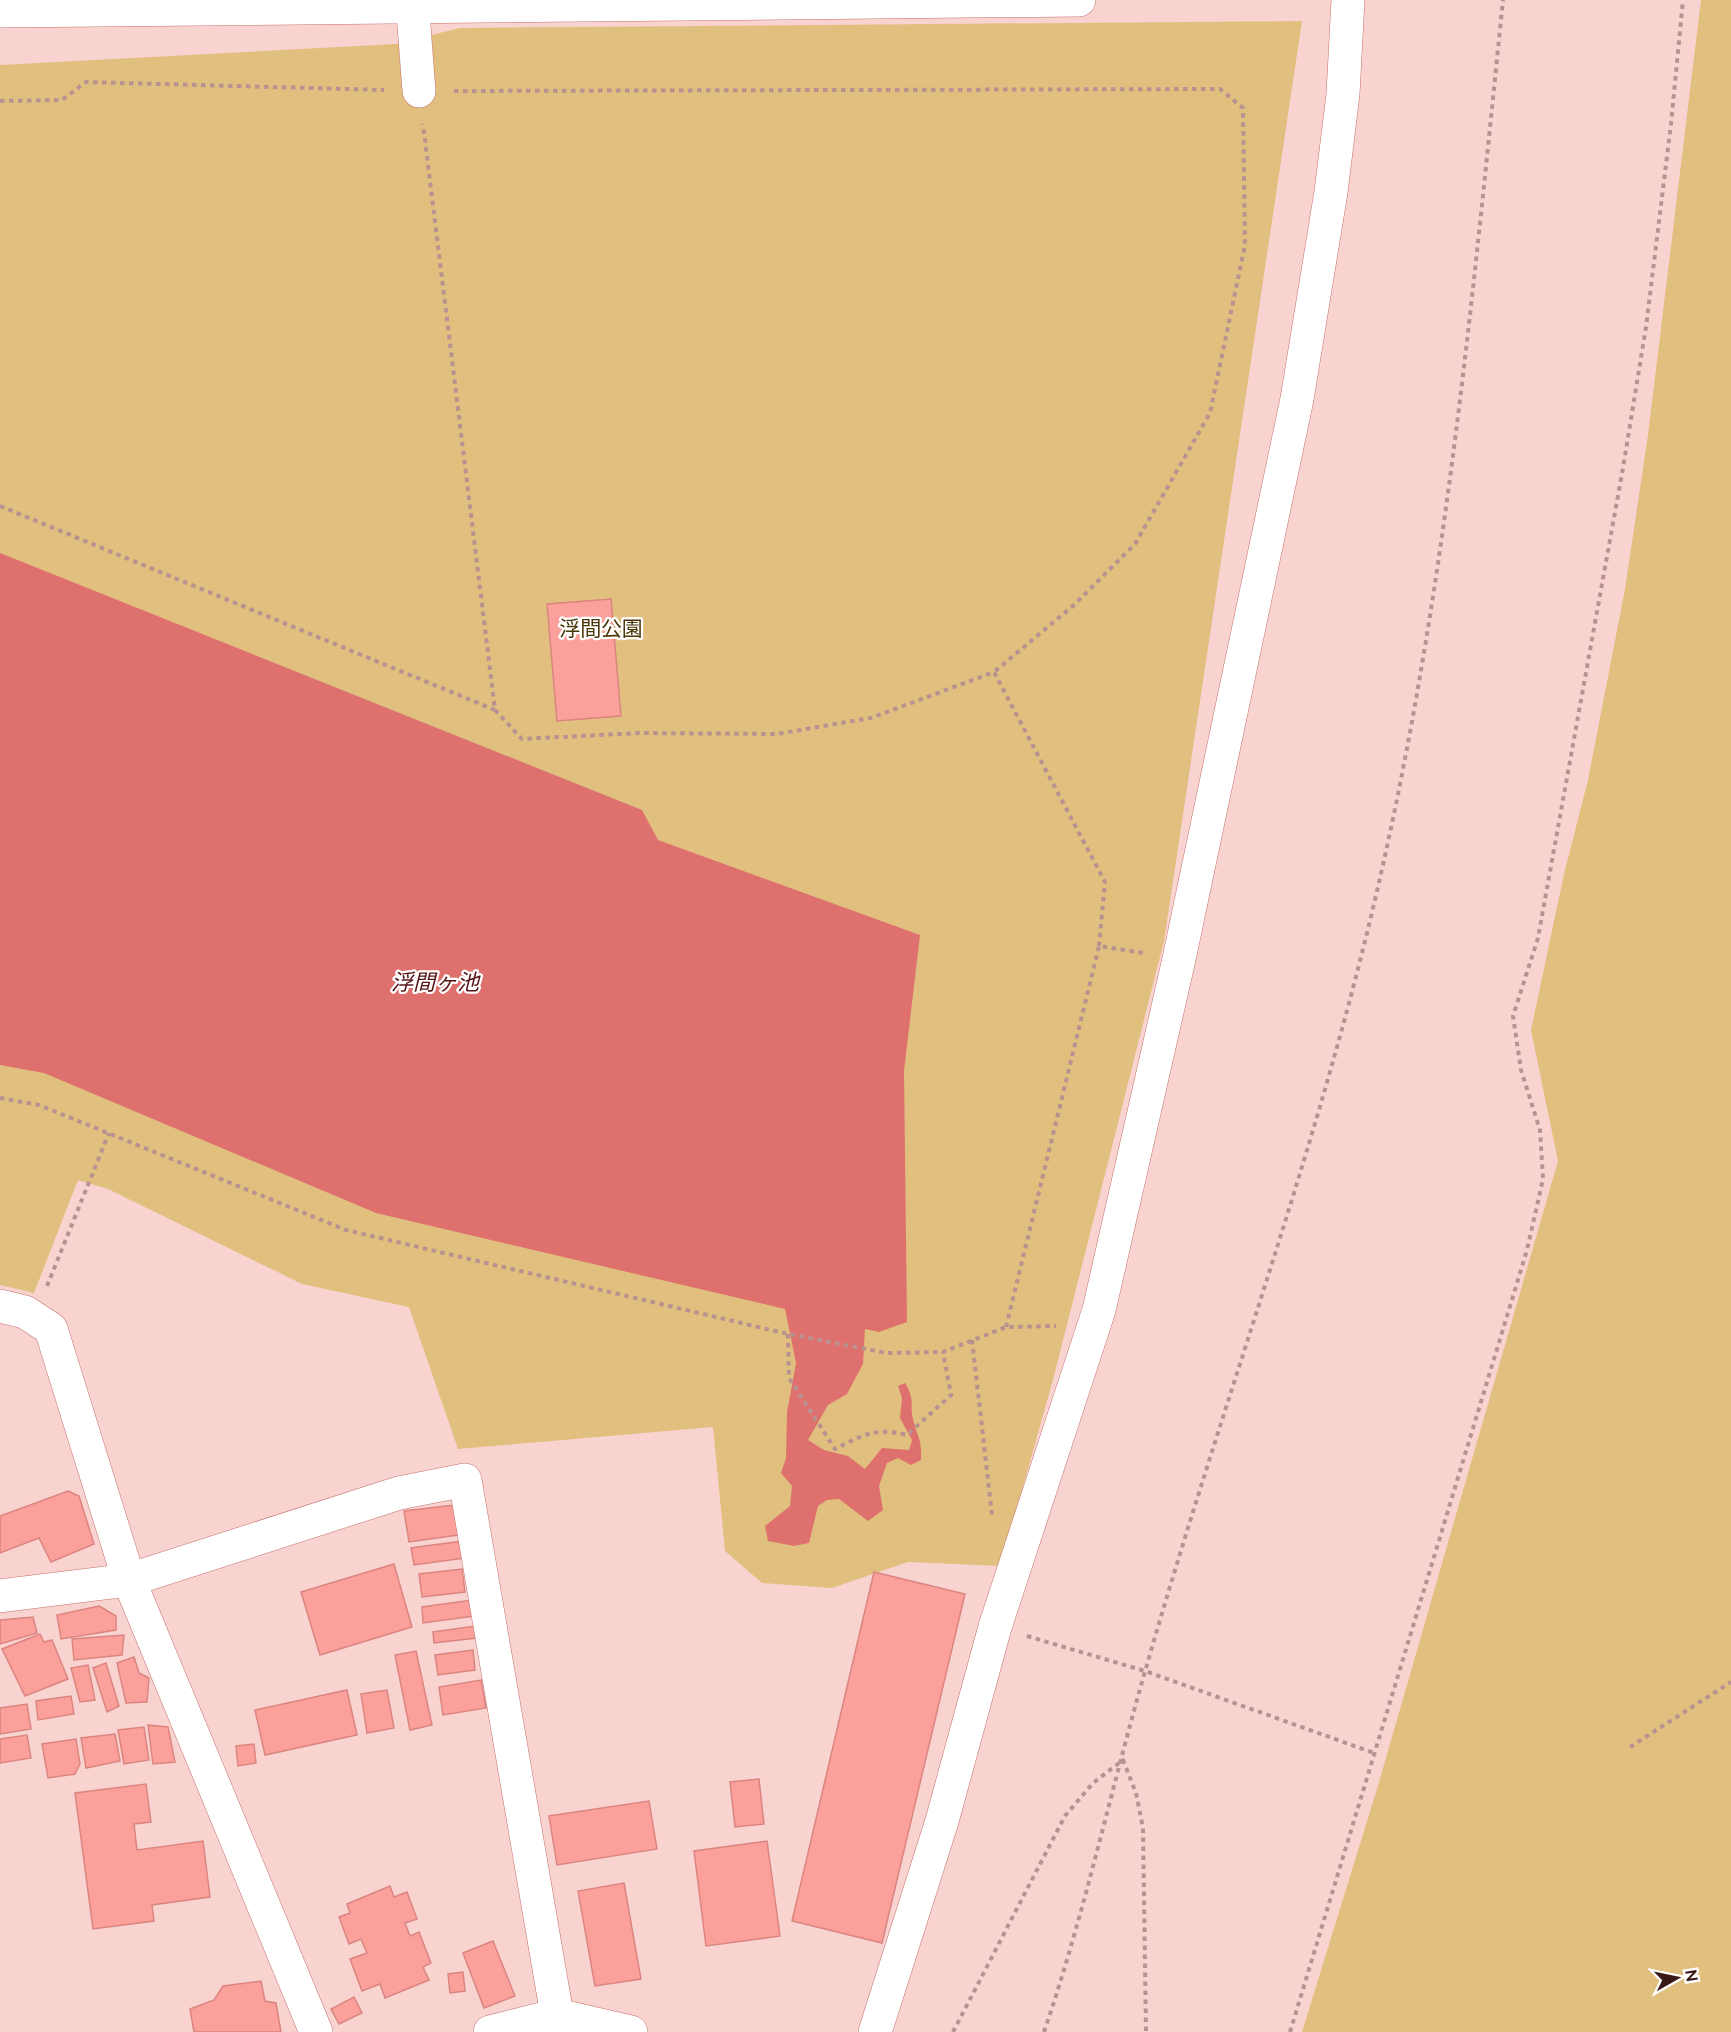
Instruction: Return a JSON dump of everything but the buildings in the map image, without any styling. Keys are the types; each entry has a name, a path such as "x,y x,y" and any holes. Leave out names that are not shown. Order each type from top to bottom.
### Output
{"street":[{"path":"0,11 412,4 1079,0"},
{"path":"875,2032 942,1821 995,1627 1099,1310 1179,959 1298,399 1331,192 1343,94 1348,0"},
{"path":"412,4 419,91"},
{"path":"0,1306 25,1312 51,1329 129,1580 316,2032"},
{"path":"0,1596 129,1580 399,1493 465,1480 557,2015"},
{"path":"490,2032 557,2015 631,2032"}],"path":[{"path":"1044,2032 1069,1960 1145,1671 1338,1044 1374,904 1400,783 1447,511 1503,0"},
{"path":"1290,2032 1527,1250 1543,1179 1540,1130 1521,1070 1513,1016 1538,938 1623,468 1647,316 1671,124 1683,0"},
{"path":"0,100 62,100 86,82 419,91 1220,89 1243,108 1245,245 1210,413 1135,544 1074,605 994,672 871,718 777,734 639,733 522,739 495,710 0,506"},
{"path":"419,91 495,710"},
{"path":"994,672 1105,882 1100,946 1006,1327"},
{"path":"1100,946 1179,959"},
{"path":"0,1098 39,1105 346,1230 788,1334 887,1353 943,1352 1006,1327 1093,1326"},
{"path":"34,1318 109,1133"},
{"path":"788,1334 789,1378 835,1449 865,1433 886,1430 907,1435 951,1395 943,1352"},
{"path":"972,1340 995,1538 1014,1568"},
{"path":"995,1627 1145,1671 1374,1753"},
{"path":"1630,1747 1731,1682"},
{"path":"953,2032 1065,1816 1093,1783 1123,1760"},
{"path":"1123,1760 1136,1793 1143,1828 1146,2032"}],"green space":[{"path":"1701,0 1731,0 1731,2032 1302,2032 1377,1789 1558,1161 1531,1030 1564,874 1588,780 1625,589 1648,435"},
{"name":"浮間公園","path":"1302,21 1164,941 1054,1376 1001,1566 908,1562 832,1588 762,1583 725,1551 713,1427 458,1449 409,1307 302,1284 108,1189 78,1180 34,1293 0,1285 0,65 395,44 460,28"}],"water":[{"name":"浮間ヶ池","path":"0,553 642,810 658,840 920,935 904,1071 907,1322 879,1332 865,1329 863,1364 847,1394 828,1405 808,1440 824,1450 848,1456 865,1469 882,1448 909,1450 912,1440 900,1418 902,1398 898,1386 905,1383 911,1398 913,1419 921,1447 921,1460 911,1465 898,1458 887,1463 879,1486 883,1510 868,1521 839,1499 827,1500 818,1506 809,1543 794,1546 768,1541 765,1526 790,1506 792,1486 781,1473 786,1458 787,1412 796,1363 785,1309 376,1213 44,1073 0,1065"}]}
